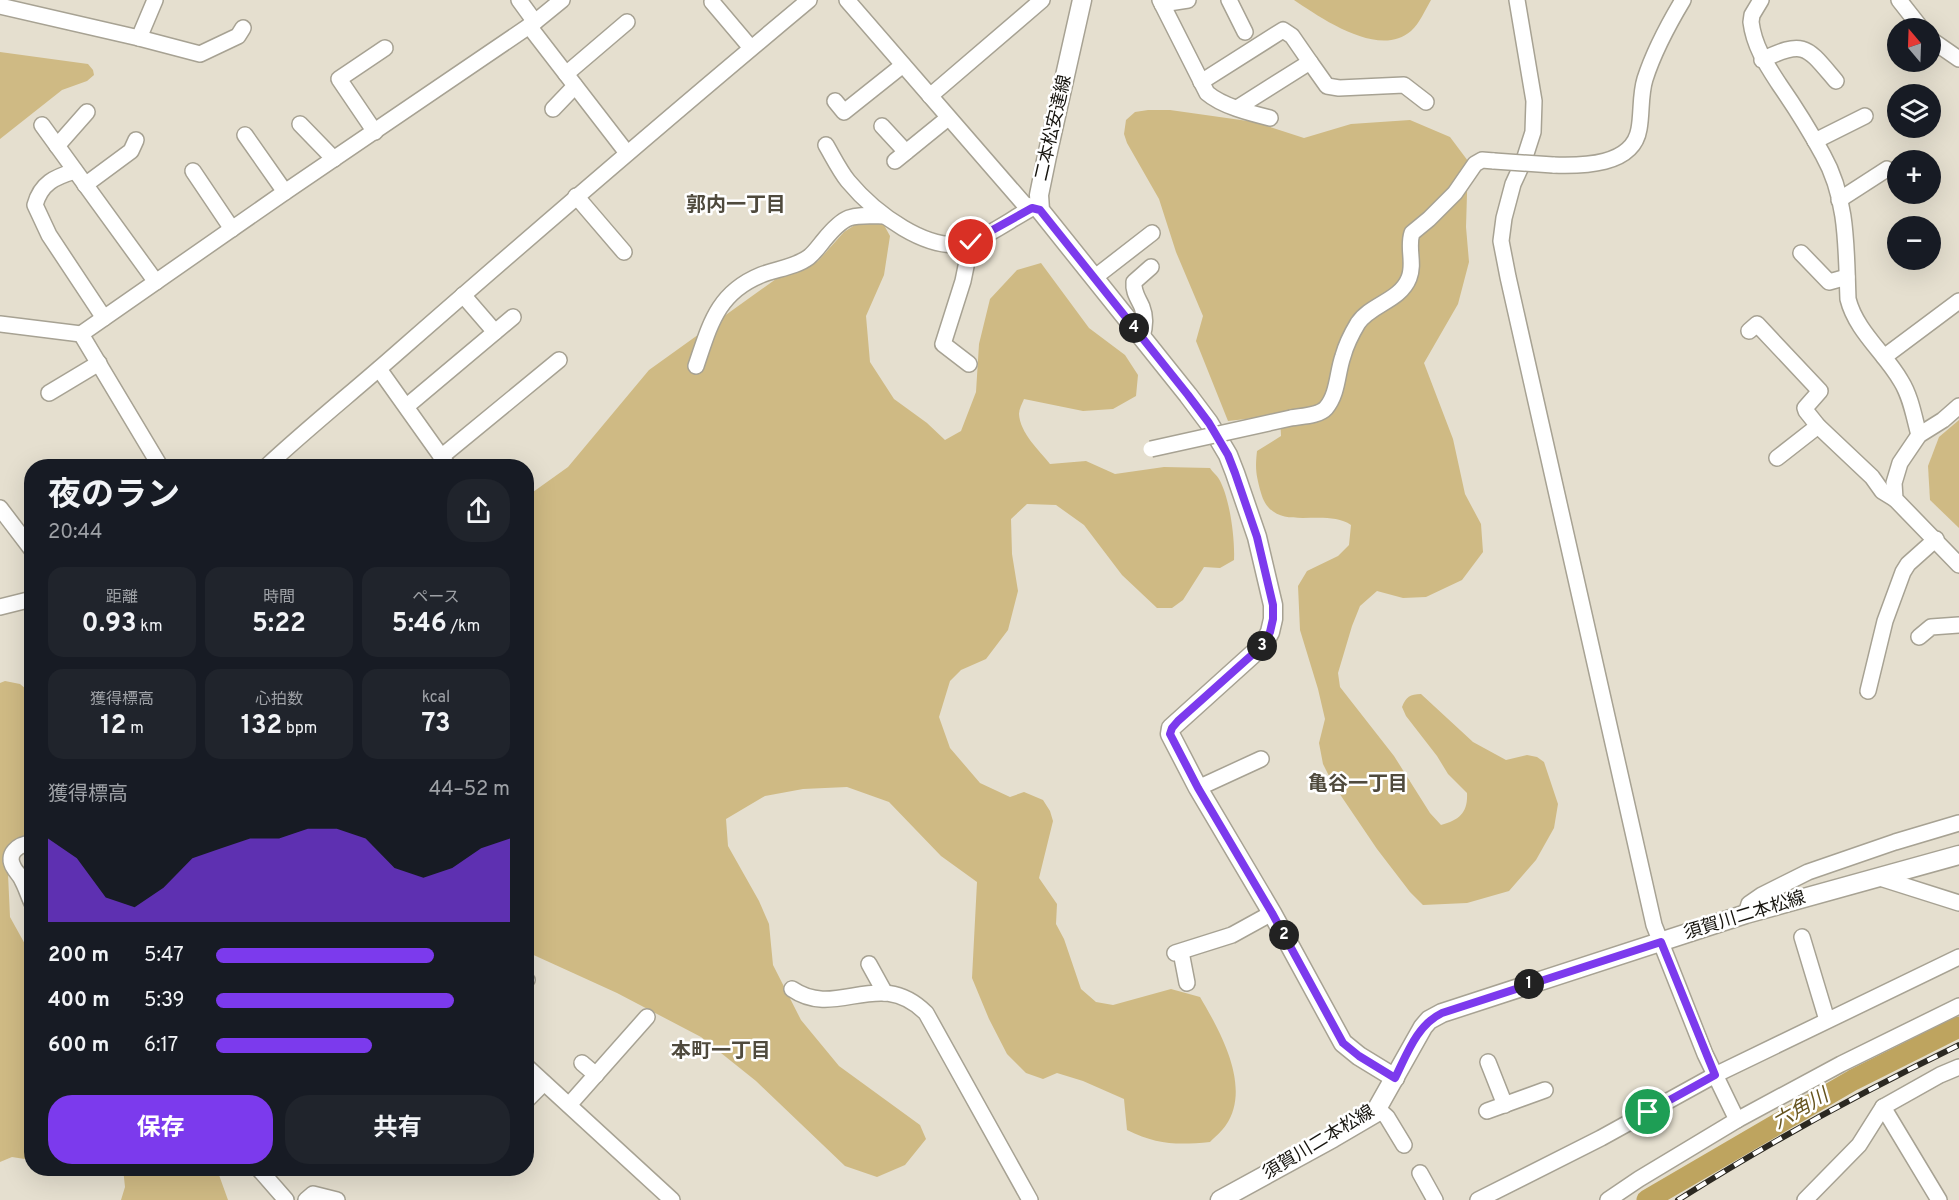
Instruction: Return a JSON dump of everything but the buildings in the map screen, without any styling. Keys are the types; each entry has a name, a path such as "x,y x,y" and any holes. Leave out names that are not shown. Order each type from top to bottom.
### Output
{"main road":[{"name":"二本松安達線","path":"1036,209 1082,0"},
{"path":"1036,209 1195,404 1228,455 1257,537 1273,605 1272,626 1263,645 1172,728 1170,734 1198,788 1272,913 1343,1043 1359,1056 1395,1078"},
{"name":"須賀川二本松線","path":"1220,1200 1374,1114 1423,1027 1429,1020 1442,1013 1746,914 1959,855"}],"street":[{"path":"139,38 155,0"},
{"path":"519,0 532,24 571,80 627,153"},
{"path":"0,324 81,334 532,24 562,0"},
{"path":"275,459 576,196 808,0"},
{"path":"847,0 1024,204 1036,209"},
{"path":"1188,0 1161,2 1207,93 1213,98 1238,108 1270,118"},
{"path":"1229,0 1245,32"},
{"path":"1518,0 1534,101 1533,132 1513,184 1504,218 1501,241 1578,594 1592,646 1654,925 1715,1075 1737,1120"},
{"path":"1151,449 1319,413 1326,408 1333,395 1342,357 1360,320 1406,285 1412,269 1410,246 1412,233 1455,193 1475,164 1482,160 1590,165 1621,155 1634,142 1639,129 1645,80 1663,34 1683,0"},
{"path":"1761,0 1752,15 1751,22 1762,60 1815,141 1833,176 1845,230 1850,308 1863,330 1905,387 1919,435"},
{"path":"1899,0 1913,18"},
{"path":"930,96 1039,1"},
{"path":"712,2 751,48"},
{"path":"0,6 200,54 238,36 243,28"},
{"path":"553,109 571,80 627,22"},
{"path":"1202,82 1283,30 1292,36 1327,86 1392,78 1426,102"},
{"path":"1941,47 1959,59"},
{"path":"375,132 339,79 385,48"},
{"path":"1762,60 1788,49 1803,48 1812,53 1836,81"},
{"path":"1238,108 1310,62"},
{"path":"835,101 844,112 903,65"},
{"path":"57,146 85,114 96,126"},
{"path":"1815,141 1865,116"},
{"path":"882,126 900,157 948,118"},
{"path":"300,124 334,159"},
{"path":"42,125 156,282"},
{"path":"245,135 285,192"},
{"path":"85,185 130,151 136,140"},
{"path":"826,145 848,180 884,216 902,227 942,244 971,242 1036,209"},
{"path":"1839,200 1887,169"},
{"path":"75,171 55,177 37,197 35,205 49,234 104,318"},
{"path":"193,171 232,229"},
{"path":"576,196 624,252"},
{"path":"696,366 712,319 719,307 732,294 760,275 807,259 838,223 855,216 884,216"},
{"path":"1094,278 1152,233"},
{"path":"969,364 944,344 963,281 971,242"},
{"path":"1801,253 1829,282 1847,277"},
{"path":"1142,338 1145,327 1144,312 1133,291 1134,282 1151,267"},
{"path":"464,295 495,332"},
{"path":"1884,357 1959,301"},
{"path":"407,406 513,317"},
{"path":"1749,331 1757,324 1820,391 1805,408 1806,411 1818,426 1872,477 1882,491 1895,498 1959,565"},
{"path":"81,334 156,459"},
{"path":"448,459 559,360"},
{"path":"49,393 99,363"},
{"path":"379,369 443,459"},
{"path":"1895,498 1894,483 1900,463 1919,435 1943,420 1959,406"},
{"path":"1778,458 1818,426"},
{"path":"0,508 24,540"},
{"path":"1868,691 1885,621 1903,572 1908,564 1936,539"},
{"path":"0,607 24,601"},
{"path":"1919,637 1931,627 1959,625"},
{"path":"1198,788 1261,759"},
{"path":"1746,914 1747,907 1755,899 1808,872 1959,823"},
{"path":"24,844 12,852 10,861 24,884"},
{"path":"1880,878 1959,903"},
{"path":"1187,983 1178,952 1232,935 1272,913"},
{"path":"1802,937 1827,1020"},
{"path":"1478,1200 1601,1138 1715,1075 1959,957"},
{"path":"869,964 885,993"},
{"path":"792,989 812,999 826,1000 875,992 901,995 913,1002 926,1014 1030,1200"},
{"path":"1608,1200 1737,1120 1841,1064 1959,1006"},
{"path":"568,1105 647,1017"},
{"path":"1488,1062 1505,1105"},
{"path":"582,1064 596,1075"},
{"path":"1805,1200 1859,1145 1883,1107 1959,1067"},
{"path":"534,1073 672,1200"},
{"path":"534,1093 544,1083"},
{"path":"1487,1111 1545,1090"},
{"path":"1883,1107 1939,1200"},
{"path":"1378,1109 1387,1117 1404,1145"},
{"path":"1420,1173 1435,1200"},
{"path":"265,1176 286,1200"},
{"path":"306,1200 313,1194 338,1200"}],"shaded area":[{"path":"1294,0 1431,0 1411,31 1398,38 1383,40 1351,33"},
{"path":"0,52 88,64 94,75 87,81 62,90 0,139"},
{"path":"1170,110 1255,122 1304,138 1351,124 1410,120 1450,137 1468,161 1466,227 1469,262 1458,304 1424,363 1453,439 1465,494 1481,524 1483,552 1462,580 1426,597 1403,598 1377,591 1360,606 1338,673 1340,687 1394,756 1430,813 1441,825 1453,821 1462,814 1466,805 1467,793 1448,774 1406,716 1402,707 1409,697 1421,694 1473,742 1506,760 1527,755 1537,757 1544,762 1558,804 1554,828 1536,860 1509,891 1467,903 1423,905 1377,849 1333,784 1323,764 1319,743 1325,719 1300,630 1298,586 1307,571 1338,556 1349,545 1351,525 1327,518 1287,517 1267,506 1257,477 1257,451 1281,436 1280,415 1228,421 1196,341 1203,316 1176,252 1159,199 1124,134 1126,120 1135,112"},
{"path":"874,220 884,225 890,236 884,275 866,316 870,362 894,399 927,423 945,440 961,431 976,392 979,344 990,299 1017,270 1041,263 1089,328 1125,355 1138,375 1136,396 1113,409 1083,411 1024,399 1019,412 1020,421 1036,447 1050,464 1086,461 1115,474 1164,467 1210,468 1223,487 1231,519 1234,560 1220,568 1204,567 1183,600 1172,608 1157,608 1122,575 1084,525 1056,505 1027,504 1011,519 1012,554 1018,591 1008,630 986,659 961,670 950,681 939,717 950,748 980,783 1010,797 1024,792 1043,800 1050,811 1053,821 1039,878 1057,904 1056,924 1064,939 1081,989 1096,1002 1113,1005 1171,989 1200,997 1224,1042 1234,1077 1236,1094 1233,1110 1226,1125 1210,1142 1188,1144 1148,1139 1127,1130 1124,1099 1083,1081 1057,1073 1043,1079 1026,1073 1007,1054 972,978 977,882 941,856 889,802 847,787 803,789 765,796 726,819 728,846 759,901 769,924 773,965 801,1020 839,1066 920,1125 926,1139 905,1165 877,1177 845,1166 756,1081 701,1037 617,993 534,955 534,491 568,467 649,370 776,279 818,261 844,232 858,223"},
{"path":"1959,420 1959,528 1930,500 1928,466 1939,437"},
{"path":"5,681 20,684 24,687 24,836 16,839 5,850 10,917 24,942 24,1159 12,1157 0,1162 0,683"},
{"path":"124,1176 219,1176 228,1200 121,1200 125,1187"}],"waterway":[{"name":"六角川","path":"1647,1200 1853,1080 1959,1027"}],"railway":[{"path":"1678,1200 1816,1119 1959,1045"}],"district":[{"name":"郭内一丁目","path":"736,206"},
{"name":"亀谷一丁目","path":"1358,785"},
{"name":"本町一丁目","path":"721,1052"}],"route":[{"path":"971,242 1032,208 1040,210 1188,395 1209,423 1228,455 1257,537 1273,605 1272,626 1263,645 1178,721 1170,734 1198,788 1272,913 1343,1043 1347,1048 1395,1078 1423,1027 1429,1020 1442,1013 1661,942 1715,1075 1648,1112"}]}
